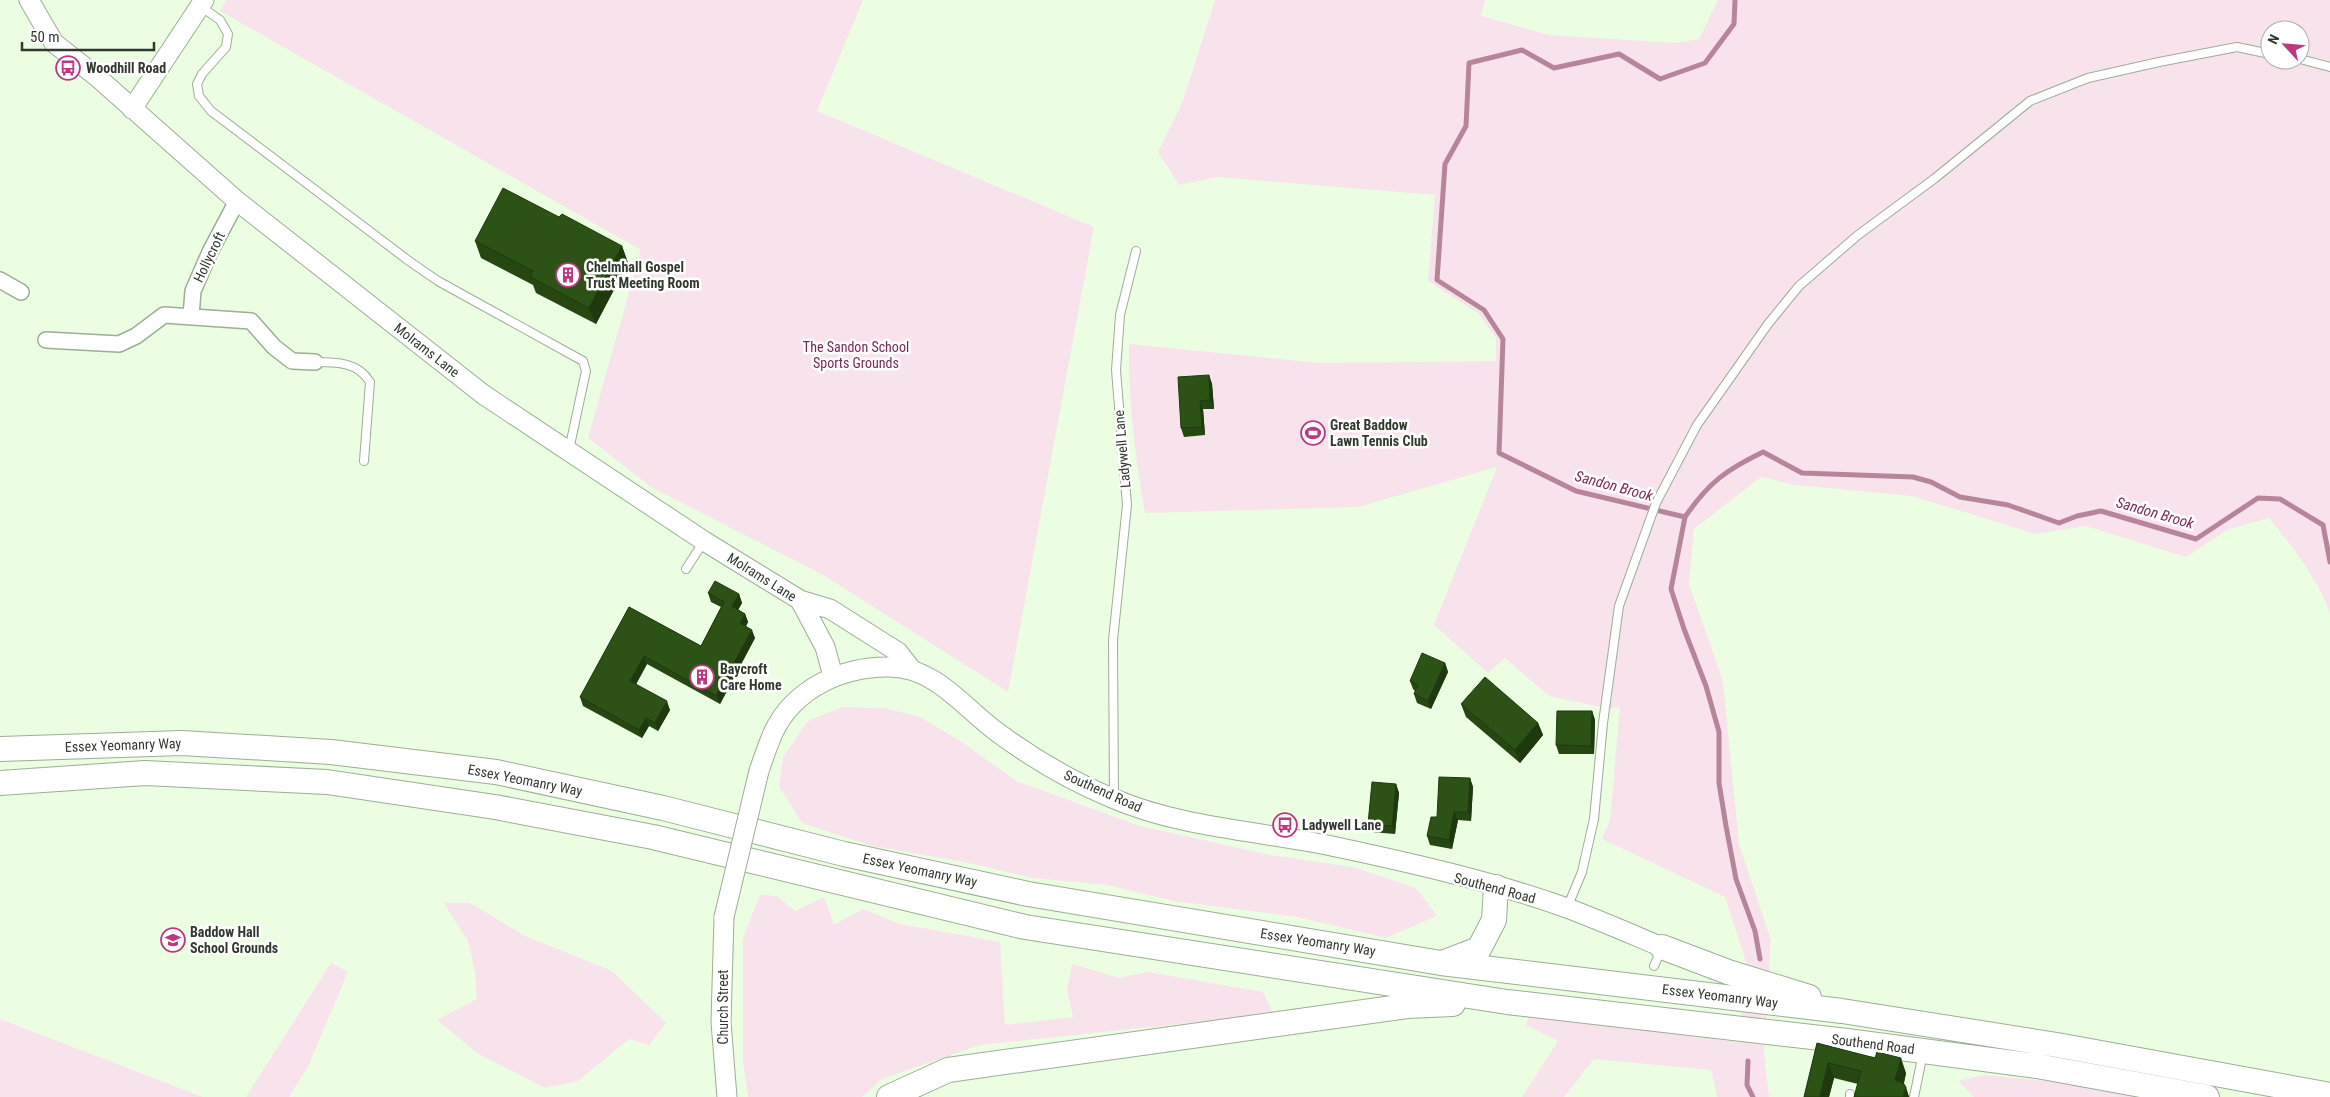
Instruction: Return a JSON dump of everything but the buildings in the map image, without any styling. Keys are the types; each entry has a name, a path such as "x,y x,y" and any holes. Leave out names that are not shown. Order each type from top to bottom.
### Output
{"main road":[{"name":"Essex Yeomanry Way","path":"0,749 182,743 331,752 496,772 664,808 844,854 1028,894 1441,963 1842,1011"},
{"path":"0,783 145,773 327,782 495,807 653,837 1024,928 1507,1002"},
{"path":"1441,963 1479,949 1488,935 1494,920 1496,887"},
{"path":"1658,956 1728,972 1796,992 1842,1011"},
{"path":"889,1097 948,1070 1407,1006 1507,1002"},
{"name":"Southend Road","path":"1507,1002 2037,1066 2207,1097"},
{"name":"Southend Road","path":"1842,1011 2057,1045 2330,1095"}],"street":[{"name":"Molrams Lane","path":"29,0 54,43 237,201 484,395 704,541 800,600 825,646 833,676"},
{"path":"132,109 202,3"},
{"name":"Hollycroft","path":"191,316 193,291 210,252 237,201"},
{"path":"0,280 22,292"},
{"path":"46,340 119,344 136,336 164,315 191,316 251,321 274,347 292,361 315,362"},
{"path":"800,600 830,609 898,652 912,670"},
{"name":"Southend Road","path":"724,917 758,771 774,731 788,710 806,692 833,676 862,668 893,667 912,670 932,679 1004,737 1071,780 1114,799 1172,819 1341,848 1496,887 1567,908 1658,956"},
{"name":"Church Street","path":"724,917 721,1022 727,1097"}],"lane":[{"path":"202,3 220,20 228,34 226,47 202,74 197,84 200,96 211,111 416,266 583,361 586,371 568,451"},
{"path":"1567,908 1582,872 1594,819 1603,723 1619,606 1651,518 1659,497 1696,425 1763,331 1799,286 1858,235 1934,179 2030,101 2088,78 2159,62 2237,47 2260,52"},
{"path":"2310,62 2330,67"},
{"name":"Ladywell Lane","path":"1114,799 1113,640 1127,505 1116,370 1120,314 1136,251"},
{"path":"315,362 345,364 360,371 370,382 364,461"},
{"path":"686,569 704,541"},
{"path":"1914,1097 1924,1051"}],"green space":[{"name":"The Sandon School Sports Grounds","path":"227,0 863,0 817,111 1094,227 1008,692 823,575 651,487 588,438 641,250 220,11"},
{"path":"1215,0 1485,0 1481,16 1549,35 1676,43 1699,39 1718,0 2330,0 2330,613 2311,575 2269,518 2229,529 2186,557 2086,526 2036,534 1912,496 1796,485 1761,477 1694,529 1689,584 1723,681 1739,844 1771,940 1764,1052 1769,1097 1717,1097 1711,1070 1594,1059 1564,1097 1522,1097 1558,1041 1526,1025 1529,1015 1737,1042 1749,971 1725,897 1602,839 1610,820 1620,707 1610,709 1549,696 1505,658 1488,673 1434,625 1497,467 1358,507 1145,513 1133,429 1129,344 1319,363 1496,361 1496,338 1478,313 1428,281 1435,195 1217,177 1179,185 1158,152 1183,101"},
{"path":"842,707 884,708 918,716 962,742 1016,781 1140,826 1270,855 1353,867 1416,888 1437,916 1386,938 1297,917 1173,901 1107,885 1032,878 964,862 872,846 802,823 779,786 783,757 808,721"},
{"path":"760,895 777,896 795,911 824,897 834,925 863,909 900,924 1000,942 1005,1025 1073,1017 1067,990 1072,964 1119,978 1148,972 1263,992 1274,1014 980,1045 882,1079 862,1097 748,1097 743,1062 743,938"},
{"path":"444,903 470,903 525,936 612,971 666,1023 649,1045 629,1039 578,1081 545,1088 477,1053 437,1020 477,999 475,972 468,941"},
{"path":"331,963 348,972 307,1069 289,1097 246,1097"},
{"path":"0,1019 203,1097 0,1097"},
{"path":"1984,1075 2091,1085 2155,1097 1974,1097 1958,1081"}],"waterway":[{"name":"Sandon Brook","path":"1735,0 1734,24 1705,63 1660,79 1619,54 1554,68 1522,50 1469,63 1466,126 1445,164 1437,280 1484,310 1503,339 1499,453 1576,491 1685,517 1702,495 1719,478 1763,452 1802,473 1913,477 1931,482 1960,497 2008,505 2059,523 2077,516 2101,511 2196,539 2258,498 2280,499 2323,525 2330,562"},
{"path":"1685,517 1671,589 1706,686 1719,732 1719,783 1726,826 1736,879 1755,931 1760,959"},
{"path":"1748,1061 1747,1085 1753,1097"}],"place":[{"name":"Woodhill Road","path":"68,68"},
{"name":"Chelmhall Gospel Trust Meeting Room","path":"568,275"},
{"name":"Great Baddow Lawn Tennis Club","path":"1313,433"},
{"name":"Baycroft Care Home","path":"702,677"},
{"name":"Ladywell Lane","path":"1285,825"},
{"name":"Baddow Hall School Grounds","path":"173,940"}]}
